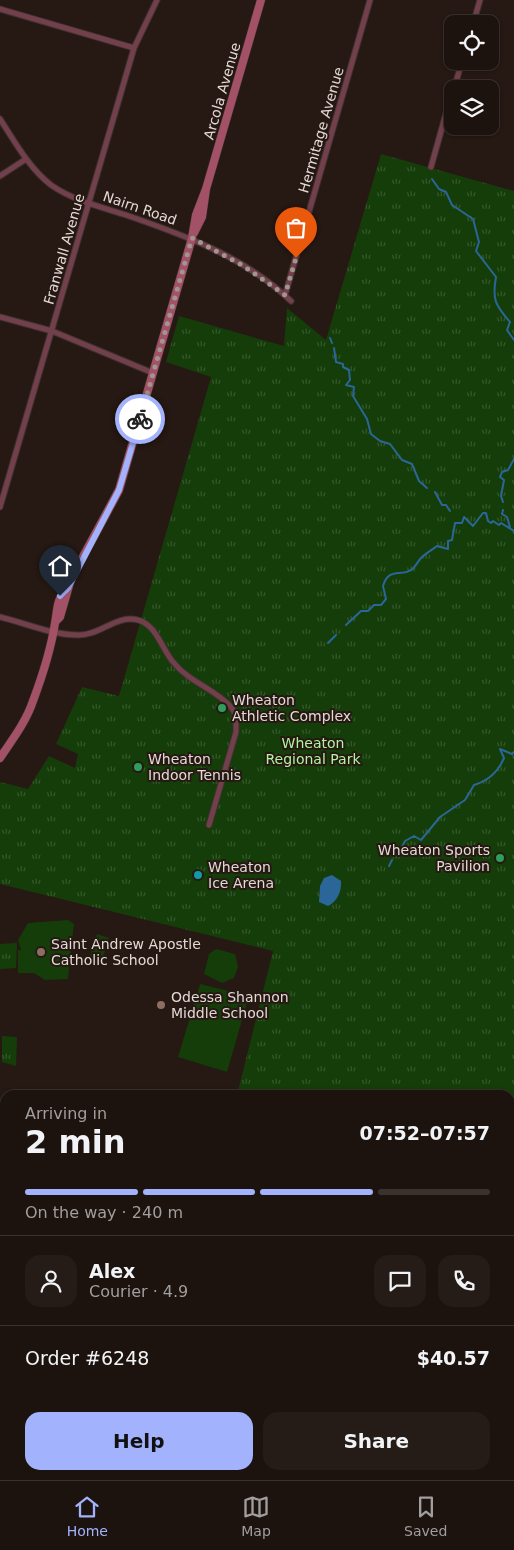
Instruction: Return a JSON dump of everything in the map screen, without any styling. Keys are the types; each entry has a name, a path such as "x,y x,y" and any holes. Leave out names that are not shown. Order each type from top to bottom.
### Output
{"street":[{"name":"Franwall Avenue","path":"0,507 134,48 157,0"},
{"name":"Arcola Avenue","path":"0,758 27,717 34,701 56,621 60,617 68,588 119,490 192,236 202,217 206,189 261,0"},
{"name":"Hermitage Avenue","path":"285,295 370,0"},
{"path":"476,15 480,0"},
{"path":"0,9 134,48"},
{"name":"Nairn Road","path":"0,119 26,159 52,186 89,202 192,236 242,265 291,301"},
{"path":"431,167 444,121"},
{"path":"0,176 26,159"},
{"path":"0,317 52,331 153,373"},
{"path":"0,617 53,631 77,635 92,634 129,618 145,622 155,633 174,663 185,675 222,698 232,708 236,720 236,732 209,826"}],"green space":[{"name":"Wheaton Regional Park","path":"381,154 514,191 514,1090 238,1090 273,951 0,884 0,782 28,789 49,756 75,768 78,754 56,744 82,687 119,696 211,377 166,362 179,316 284,346 287,308 326,340"},
{"path":"68,920 74,924 68,979 45,980 34,973 18,973 18,950 21,950 18,940 28,923"},
{"path":"97,934 109,938 101,963 89,959"},
{"path":"17,943 16,968 0,969 0,944"},
{"path":"216,949 235,954 238,967 234,978 222,983 204,974 209,954"},
{"path":"200,984 249,996 227,1072 178,1057"},
{"path":"2,1036 17,1037 16,1066 2,1062"}],"water":[{"path":"332,875 341,881 341,889 336,899 328,906 319,902 320,886 324,878"}],"waterway":[{"path":"432,179 439,189 446,192 452,205 473,219 479,242 476,251 496,277 494,291 496,301 510,322 507,330 514,340"},
{"path":"330,338 332,343"},
{"path":"334,348 336,362 343,364 343,367 349,370 350,380 346,385 354,387 353,396 367,419 371,434 380,441 390,444 402,460 412,464 419,481 427,488"},
{"path":"503,502 501,496 504,480 500,477 502,472 508,470 514,459"},
{"path":"435,492 442,505 446,505 450,511"},
{"path":"503,510 502,514 507,517 510,527"},
{"path":"346,625 361,611 368,611 374,605 381,605 386,599 383,586 388,576 411,570 423,556 437,546 448,549 448,541 452,540 455,523 462,523 464,517 473,526 483,513 486,513 488,521 491,523 493,521 499,525 501,523 514,531"},
{"path":"328,643 336,635"},
{"path":"400,851 405,841 414,836 421,840 440,817 465,800 474,785 484,781 496,772 504,758 500,749 512,754 514,752"},
{"path":"389,866 392,860"}],"way so far":[{"path":"140,419 192,238 242,265 285,295 296,258"}],"place":[{"name":"Wheaton Athletic Complex","path":"222,708"},
{"name":"Wheaton Indoor Tennis","path":"138,767"},
{"name":"Wheaton Sports Pavilion","path":"500,858"},
{"name":"Wheaton Ice Arena","path":"198,875"},
{"name":"Saint Andrew Apostle Catholic School","path":"41,952"},
{"name":"Odessa Shannon Middle School","path":"161,1005"}],"route":[{"path":"60,596 68,588 71,579 113,504 140,419"}]}
